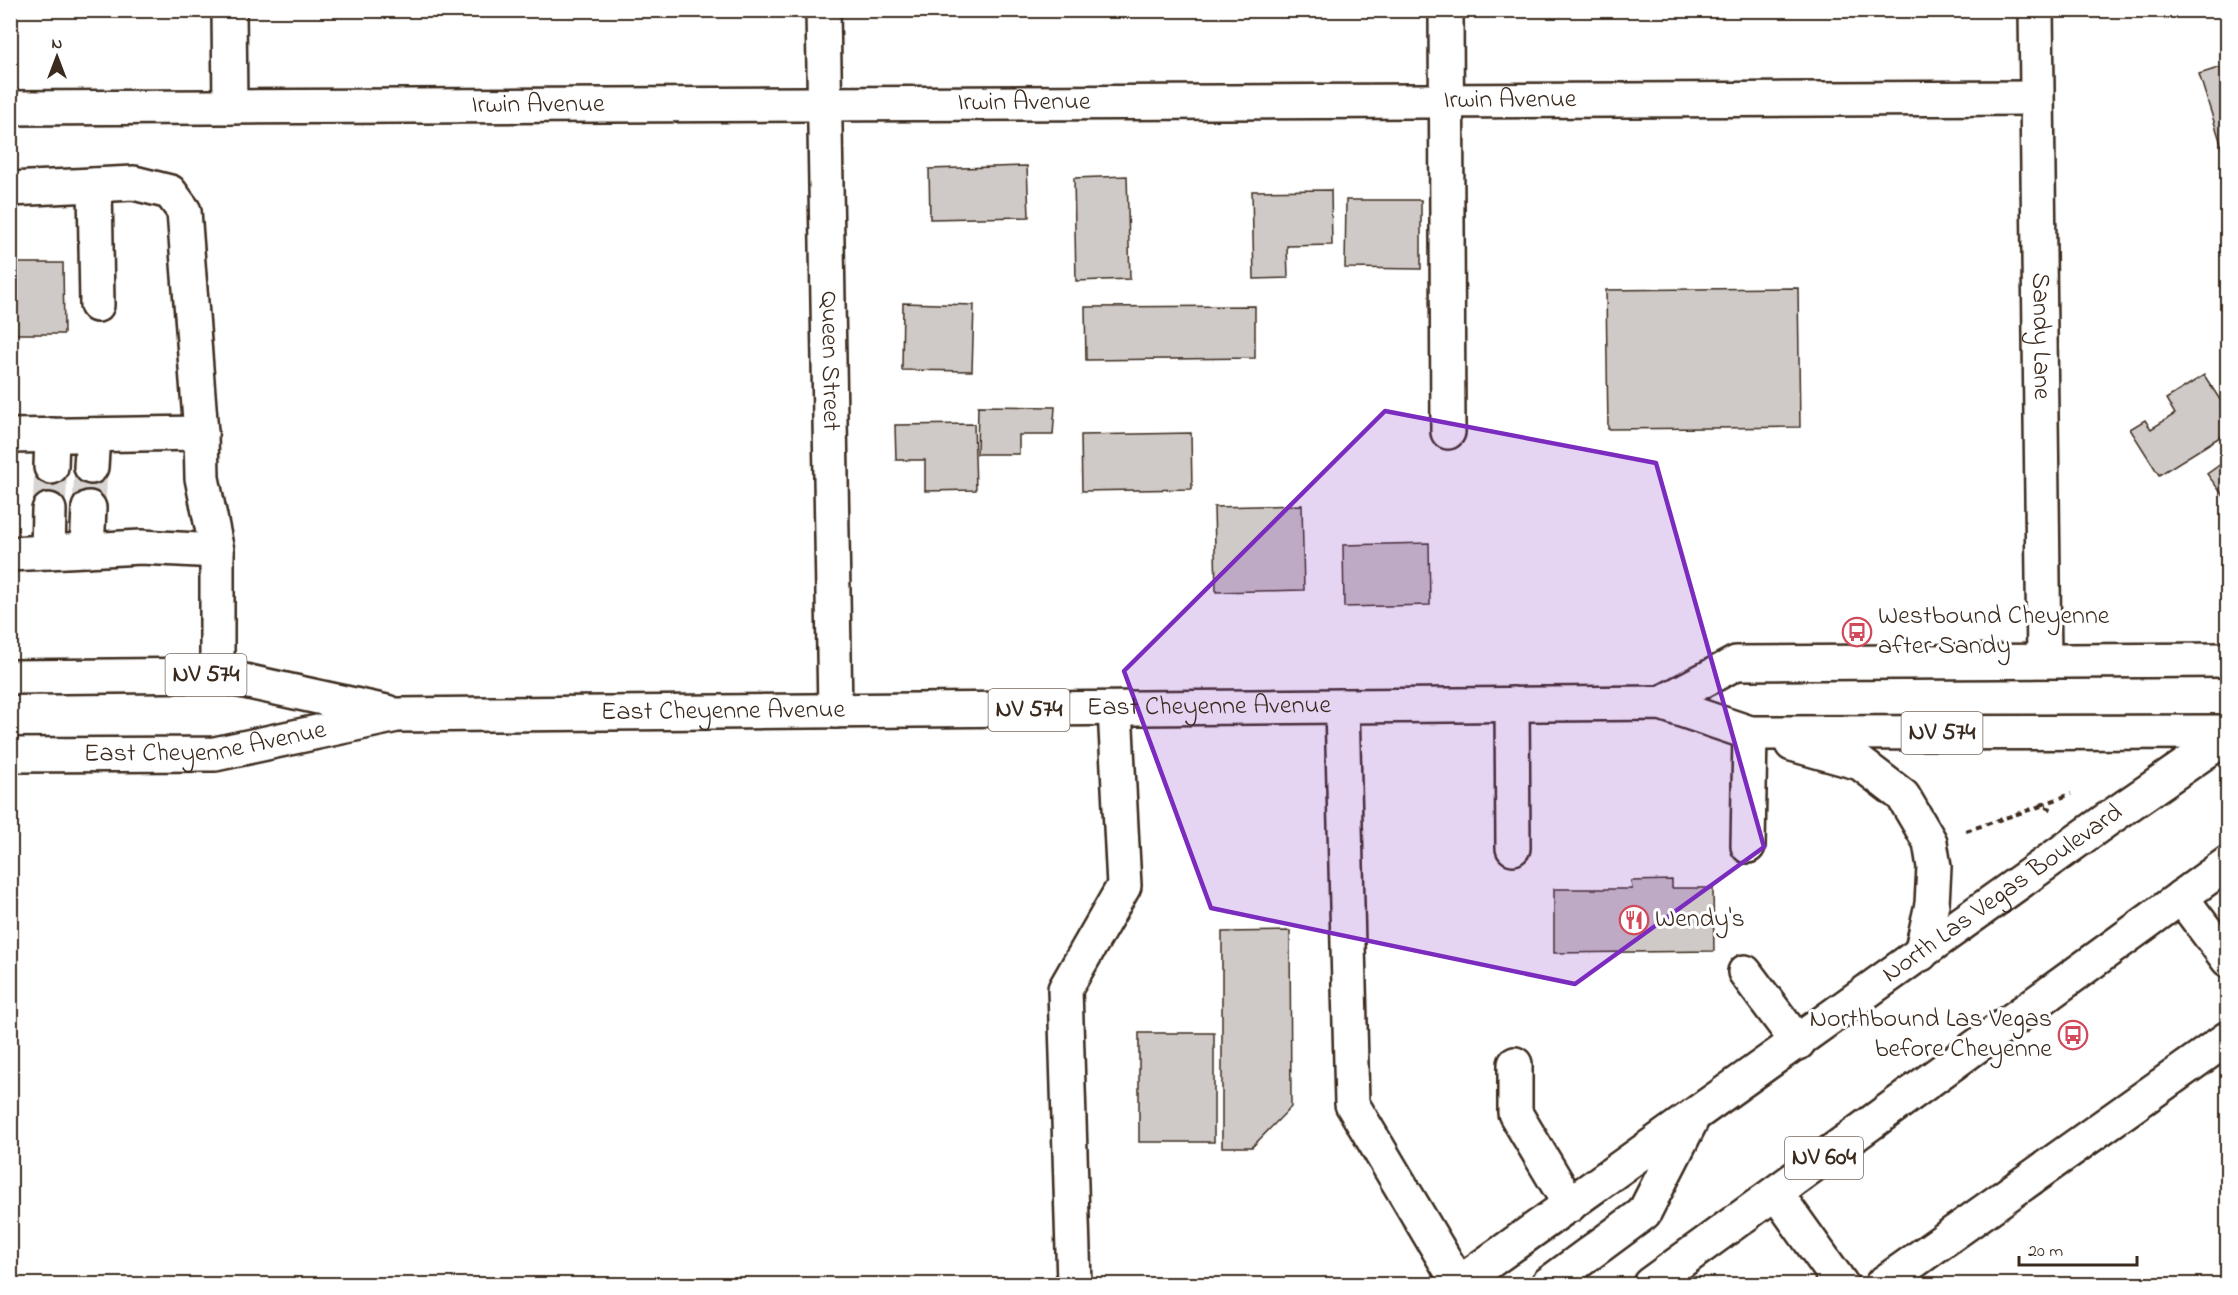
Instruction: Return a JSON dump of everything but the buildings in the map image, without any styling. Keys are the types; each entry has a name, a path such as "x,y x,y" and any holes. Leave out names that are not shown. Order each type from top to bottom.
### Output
{"main road":[{"path":"229,10 230,107"},
{"name":"Queen Street","path":"823,10 835,711"},
{"path":"1446,10 1448,432"},
{"name":"Sandy Lane","path":"2036,10 2044,660"},
{"name":"Irwin Avenue","path":"10,108 2036,98"},
{"path":"10,189 134,183 170,192 184,211 201,433 202,478 218,551 218,675"},
{"path":"95,185 97,305"},
{"path":"10,436 52,451 93,435 201,433"},
{"path":"91,467 93,435"},
{"path":"87,550 89,508"},
{"path":"48,552 49,510"},
{"path":"10,554 141,547 218,551"},
{"name":"East Cheyenne Avenue","path":"1662,703 1736,663 2228,660"},
{"name":"East Cheyenne Avenue","path":"10,677 218,675 397,715"},
{"name":"East Cheyenne Avenue","path":"10,755 215,754 397,715 1512,704 1662,703 1750,733 2228,734"},
{"path":"1512,704 1513,848"},
{"path":"1342,706 1352,1104 1459,1284"},
{"path":"1074,1284 1065,989 1124,886 1115,709"},
{"path":"1748,846 1750,733 1860,763 1903,796 1930,842 1934,867 1932,904 1921,954"},
{"name":"North Las Vegas Boulevard","path":"1459,1284 2228,734"},
{"name":"NV 604","path":"1650,1284 2228,863"},
{"path":"2181,897 2228,960"},
{"path":"1745,972 1798,1043"},
{"path":"1882,1284 2228,1038"},
{"path":"1515,1064 1515,1113 1570,1205"},
{"path":"1548,1284 1644,1213 1693,1117"},
{"path":"1776,1193 1841,1284"}],"path":[{"path":"1963,833 2072,794"},
{"path":"2040,806 2059,810"}],"highlighted area":[{"path":"1385,411 1656,463 1764,847 1575,984 1211,908 1124,671"}],"tunnel":[{"path":"49,510 51,467"},
{"path":"89,508 91,467"}],"place":[{"name":"Westbound Cheyenne after Sandy","path":"1857,632"},
{"name":"Wendy's","path":"1634,920"},
{"name":"Northbound Las Vegas before Cheyenne","path":"2073,1035"}]}
